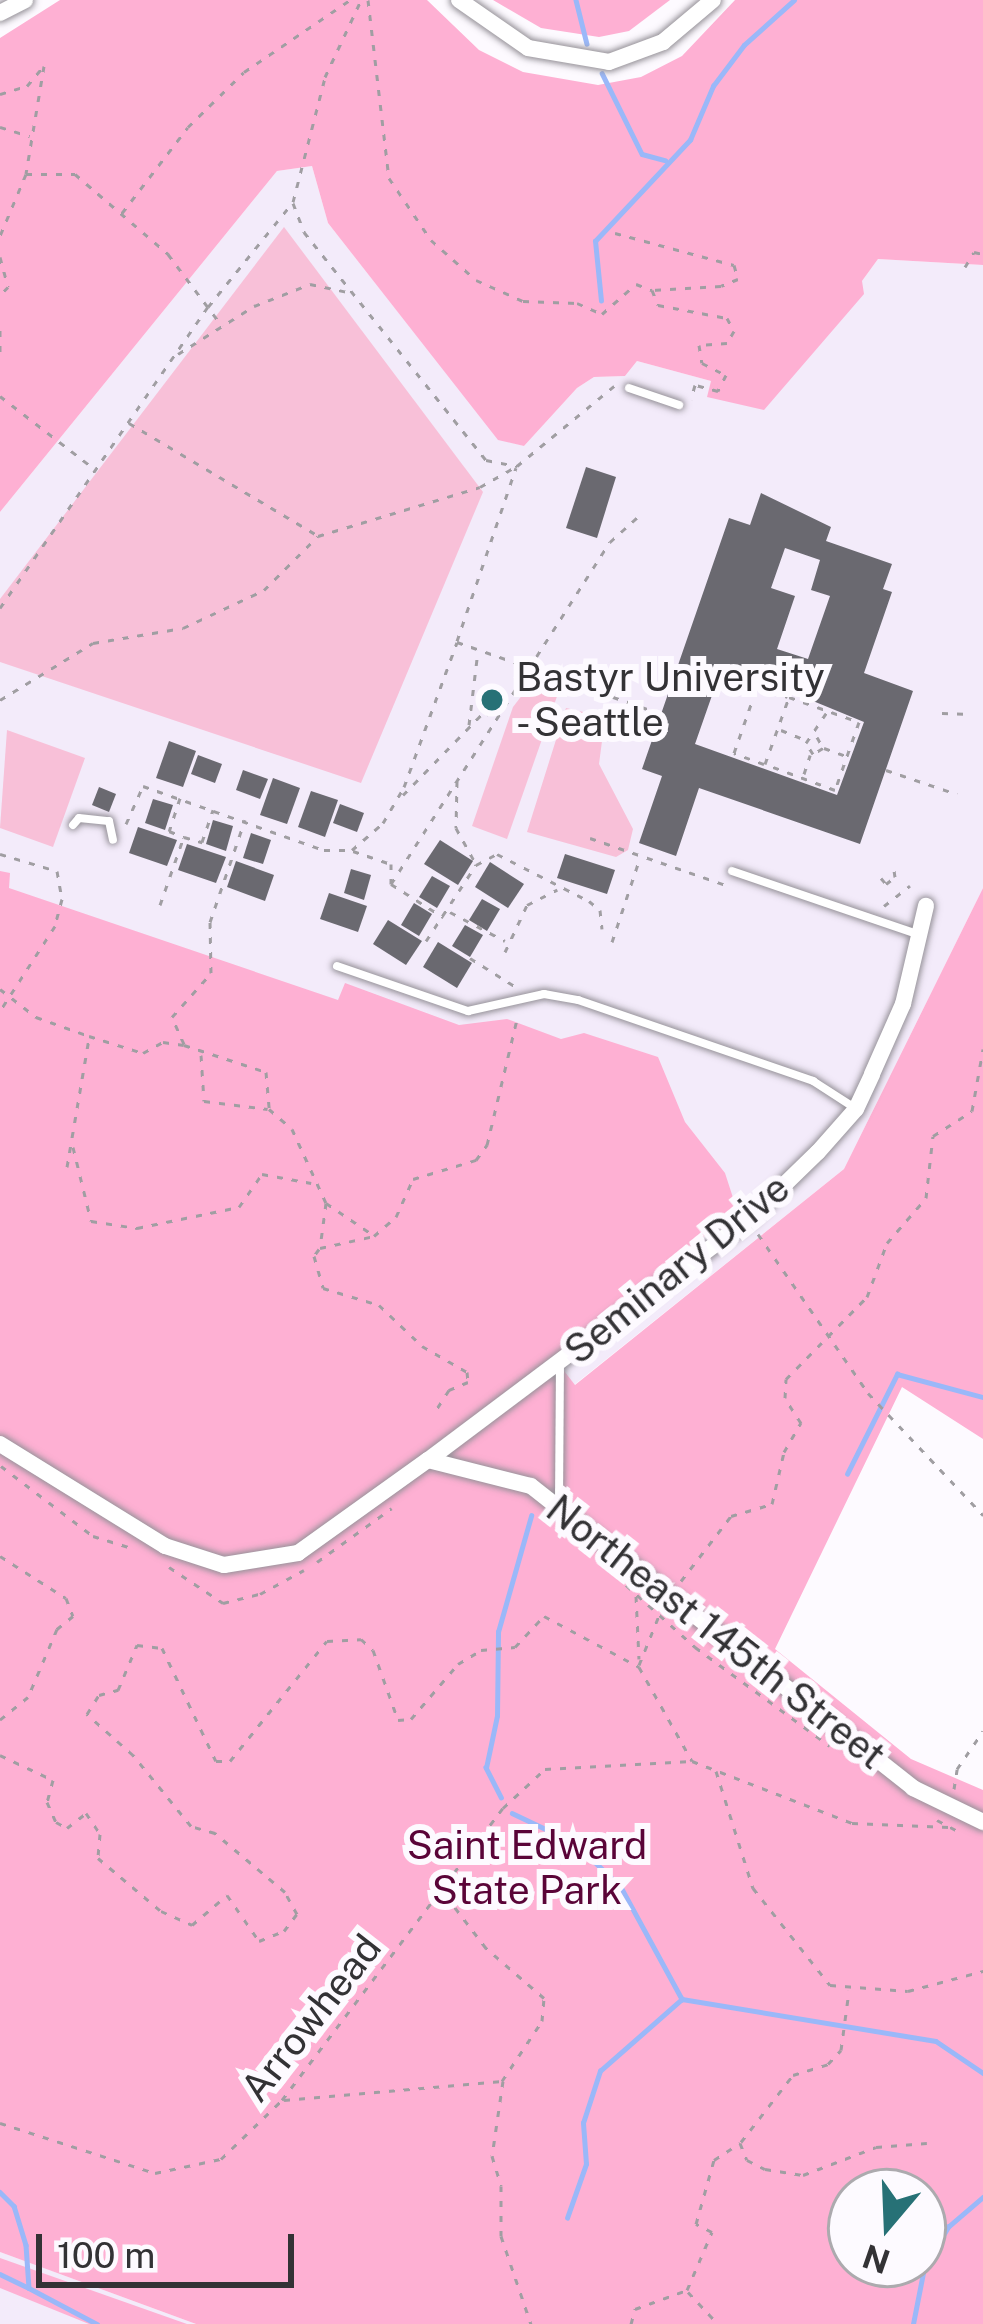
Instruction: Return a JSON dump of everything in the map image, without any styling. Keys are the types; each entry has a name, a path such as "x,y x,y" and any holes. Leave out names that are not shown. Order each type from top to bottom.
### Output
{"street":[{"path":"0,13 25,0"},
{"path":"459,0 528,48 609,62 663,42 713,0"},
{"name":"Seminary Drive","path":"428,1460 749,1219 856,1109 903,1004 926,906"},
{"path":"0,1444 164,1546 224,1565 298,1553 428,1460"},
{"name":"Northeast 145th Street","path":"428,1460 498,1474 560,1506 662,1607 913,1788 983,1822"}],"lane":[{"path":"629,388 684,406"},
{"path":"73,825 92,817 113,836"},
{"path":"732,871 918,935"},
{"path":"337,966 439,1007 468,1012 519,999 578,1000 813,1082 856,1109"},
{"path":"560,1364 560,1506"}],"path":[{"path":"122,213 188,127 244,72 350,0"},
{"path":"0,608 208,307 292,202 325,77 365,0"},
{"path":"365,0 389,178 431,240 476,280 524,301 577,303 602,314 636,284 652,290 738,279 734,265 710,255 615,233"},
{"path":"0,94 27,86 44,66 26,174 0,236"},
{"path":"0,127 30,136"},
{"path":"26,174 76,174 168,254 222,326"},
{"path":"292,202 304,232 486,460 517,466"},
{"path":"965,267 974,251 983,254"},
{"path":"0,257 8,287 0,295"},
{"path":"173,357 222,326 310,284 350,292"},
{"path":"652,290 658,305 727,318 734,332 727,343 699,345 702,363 727,375 718,391 695,385 684,406"},
{"path":"0,330 0,355"},
{"path":"0,700 93,643 183,628 264,590 318,536 480,487 517,466 609,385 629,388"},
{"path":"0,396 95,470"},
{"path":"128,422 318,536"},
{"path":"394,807 517,466"},
{"path":"391,884 610,542 640,515"},
{"path":"457,642 661,714"},
{"path":"470,726 477,650"},
{"path":"758,687 826,711 859,722 835,790 734,753 758,687"},
{"path":"765,764 789,697"},
{"path":"352,850 484,711 494,720"},
{"path":"817,737 826,711"},
{"path":"942,713 971,714"},
{"path":"778,729 807,740 817,737"},
{"path":"817,737 824,748 849,757"},
{"path":"802,778 811,754 807,740"},
{"path":"811,754 824,748"},
{"path":"886,770 957,794"},
{"path":"457,779 456,828 476,866"},
{"path":"113,836 132,820 143,786 214,806 323,850 352,850 391,864 391,884"},
{"path":"181,796 169,831 184,837 202,842 214,806"},
{"path":"184,1045 172,1017 211,973 210,922 246,819"},
{"path":"160,905 184,837"},
{"path":"590,838 727,885"},
{"path":"0,854 57,871 62,899 55,926 0,1011"},
{"path":"426,941 476,866 505,856 600,910 602,929"},
{"path":"613,942 640,858"},
{"path":"881,878 886,884 895,877 892,863"},
{"path":"391,884 443,916"},
{"path":"882,908 910,886"},
{"path":"505,952 527,904 559,889"},
{"path":"448,911 494,938 510,934"},
{"path":"320,1248 374,1236 396,1217 413,1179 476,1160 488,1145 519,999 510,978 470,958"},
{"path":"0,989 35,1017 143,1053 163,1042 184,1045 266,1072 269,1109"},
{"path":"68,1167 89,1036"},
{"path":"639,1666 662,1607 731,1516 772,1504 784,1452 801,1424 785,1398 786,1379 867,1297 887,1243 926,1198 934,1136 972,1111 983,1049"},
{"path":"201,1052 204,1101 269,1109 292,1129 313,1184 326,1203 374,1236"},
{"path":"73,1147 91,1221 137,1228 239,1207 262,1174 313,1184"},
{"path":"326,1203 320,1248 314,1256 323,1288 379,1305 422,1346 467,1372 468,1382 449,1390 436,1410"},
{"path":"749,1219 868,1393 983,1515"},
{"path":"0,1465 93,1536 148,1553"},
{"path":"167,1565 224,1603 260,1594 351,1544 396,1505"},
{"path":"0,1556 66,1598 73,1616 57,1629 28,1697 0,1720"},
{"path":"622,1580 636,1594 662,1607 836,1751"},
{"path":"636,1594 639,1666 692,1761"},
{"path":"0,1755 52,1780 47,1802 56,1822 67,1828 86,1813 100,1834 98,1858 161,1911 192,1925 227,1895 259,1941 297,1914 285,1892 215,1833 191,1826 134,1755 87,1714 99,1695 118,1690 137,1645 162,1648 215,1761 230,1760 312,1654 346,1636 373,1650 398,1720 411,1719 458,1664 481,1650 515,1648 544,1616 639,1666"},
{"path":"952,1797 957,1769 983,1730"},
{"name":"Arrowhead","path":"0,2123 155,2173 221,2159 282,2100 503,1808 545,1769 692,1761 852,1822 950,1828 921,1811"},
{"path":"716,1769 753,1888 804,1947 812,1970 850,1989 908,1991 983,1971"},
{"path":"442,1891 486,1948 544,1998 542,2021 504,2079 492,2156 501,2236 531,2324"},
{"path":"631,2324 635,2309 687,2290 712,2232 696,2224 714,2160 740,2143 793,2075 828,2064 841,2050 850,1989"},
{"path":"282,2100 504,2079"},
{"path":"740,2143 747,2160 803,2174 876,2147 927,2143"},
{"path":"687,2290 718,2324"}],"shaded area":[{"name":"Bastyr University - Seattle","path":"312,166 328,223 498,439 524,446 577,388 594,377 625,376 637,361 711,381 708,397 862,281 878,259 983,265 983,888 844,1169 574,1385 512,1304 0,1347 0,512 277,171"},
{"path":"284,227 483,492 361,783 0,662 0,599"},
{"path":"536,677 561,685 507,839 472,826 513,707"},
{"path":"566,708 592,714 604,726 599,764 633,829 628,850 616,857 527,832"},
{"path":"7,730 85,758 53,847 0,828"},
{"path":"0,2252 196,2324 0,2324"}],"green space":[{"path":"60,0 427,0 479,50 523,72 598,85 641,77 682,56 735,0 983,0 983,265 878,259 862,281 864,294 764,410 707,397 711,381 637,361 625,376 594,377 577,388 524,446 498,440 328,223 312,166 277,171 0,512 0,38"},
{"path":"493,0 670,0 629,31 599,37 541,28"},
{"name":"Saint Edward State Park","path":"0,871 10,873 9,888 338,1000 345,983 459,1025 507,1019 561,1039 584,1033 658,1057 685,1122 725,1173 737,1210 554,1358 575,1385 844,1169 983,888 983,1439 902,1387 775,1649 911,1759 983,1790 983,2324 196,2324 0,2252"},
{"path":"0,2258 187,2324 89,2324 0,2288"}],"building":[{"path":"586,467 616,477 597,538 566,528"},
{"path":"761,493 831,527 826,541 892,564 883,589 892,592 864,673 913,691 860,844 699,788 676,856 639,843 662,776 642,769 729,518 750,525","holes":["785,548 820,560 811,590 830,596 808,659 777,649 795,596 771,588","723,664 864,722 837,795 695,744"]},
{"path":"169,741 196,751 183,787 156,778"},
{"path":"198,755 222,764 215,783 191,774"},
{"path":"243,770 268,779 260,799 236,790"},
{"path":"273,778 300,788 287,824 260,815"},
{"path":"99,787 116,794 109,812 92,805"},
{"path":"311,791 338,800 325,837 298,827"},
{"path":"153,799 173,805 165,830 145,823"},
{"path":"340,804 364,813 357,832 333,823"},
{"path":"213,820 233,826 226,851 206,844"},
{"path":"138,827 177,840 167,866 129,853"},
{"path":"251,833 271,840 263,864 243,858"},
{"path":"440,840 473,861 458,885 424,864"},
{"path":"187,844 226,857 216,883 178,870"},
{"path":"565,854 615,870 607,894 557,878"},
{"path":"236,861 274,875 265,901 227,887"},
{"path":"490,862 524,884 508,908 475,887"},
{"path":"351,869 371,875 364,900 344,893"},
{"path":"432,876 450,886 437,908 419,897"},
{"path":"329,893 367,906 358,932 320,919"},
{"path":"482,899 500,909 487,931 469,920"},
{"path":"414,903 432,914 419,936 401,925"},
{"path":"388,920 422,941 406,965 373,944"},
{"path":"465,925 483,935 470,957 452,946"},
{"path":"438,942 472,963 457,988 423,967"}],"waterway":[{"path":"576,0 587,44"},
{"path":"601,301 595,241 690,140 713,86 744,45 794,0"},
{"path":"602,73 642,154 665,160"},
{"path":"847,1474 897,1374 983,1397"},
{"path":"501,1798 486,1768 497,1716 498,1632 531,1516"},
{"path":"512,1813 575,1843 621,1887 682,1999 936,2041 983,2073"},
{"path":"567,2218 586,2164 583,2123 600,2071 682,1999"},
{"path":"0,2192 14,2206 26,2245 29,2288 97,2324"},
{"path":"913,2324 924,2268 948,2227 983,2197"},
{"path":"0,2274 27,2287"}],"place":[{"name":"Bastyr University - Seattle","path":"492,700"}]}
